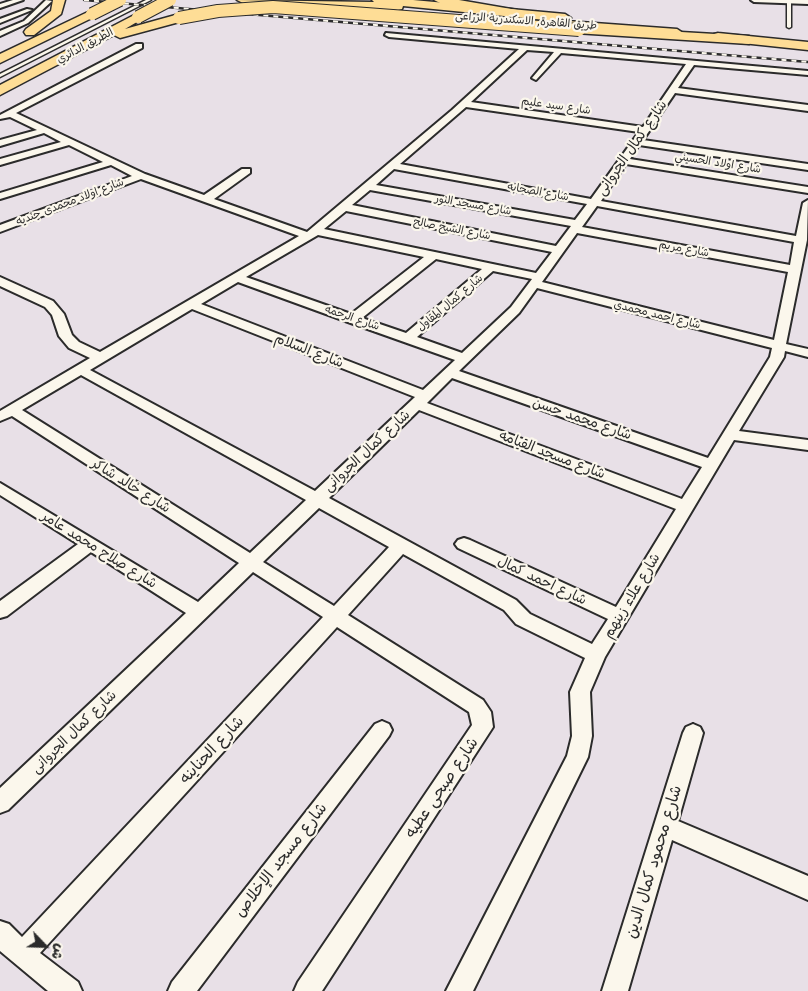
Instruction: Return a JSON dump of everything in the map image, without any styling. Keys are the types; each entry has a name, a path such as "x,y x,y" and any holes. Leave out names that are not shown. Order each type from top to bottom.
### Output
{"highway":[{"path":"0,53 57,12 54,0"},
{"name":"الطريق الدائري","path":"0,59 120,0"},
{"name":"الطريق الدائري","path":"0,91 170,0"},
{"name":"طريق القاهرة, الاسكندرية الزراعى","path":"243,0 628,28 808,46"},
{"path":"300,0 465,12 502,12"},
{"name":"طريق القاهرة, الاسكندرية الزراعى","path":"378,0 808,39"},
{"path":"440,0 517,14"},
{"path":"88,44 179,18 218,11 274,7 579,30 749,40"}],"street":[{"path":"0,6 20,0"},
{"path":"38,0 54,0"},
{"path":"0,21 54,0"},
{"path":"0,34 26,22 54,0"},
{"path":"754,0 808,2"},
{"path":"389,35 808,73"},
{"path":"4,115 139,46"},
{"path":"6,414 312,233 464,104 525,48"},
{"path":"536,78 559,51"},
{"name":"شارع كمال الجروانى","path":"0,803 316,498 422,400 515,310 624,161 691,63"},
{"path":"673,90 808,108"},
{"name":"شارع سيد عليم","path":"464,104 808,167"},
{"name":"شارع احمد محمدي","path":"4,115 46,130 141,176 206,200 312,233 492,267 808,352"},
{"path":"0,142 46,130"},
{"path":"0,162 70,142"},
{"name":"شارع اولاد الحسيني","path":"624,161 808,190"},
{"path":"0,196 112,162"},
{"name":"شارع الصحابه","path":"392,166 594,202 804,230"},
{"path":"206,200 246,171"},
{"name":"شارع اولاد محمدى جنديه","path":"0,229 141,176"},
{"name":"شارع مسجد النور","path":"368,186 576,227"},
{"name":"شارع علاء زينهم","path":"459,991 577,757 582,736 580,692 596,655 774,363 780,346 793,269 804,230 808,203"},
{"name":"شارع الشيخ صالح","path":"344,207 560,250"},
{"name":"شارع مريم","path":"576,227 793,269"},
{"path":"353,319 434,255"},
{"name":"شارع كمال المقاول","path":"408,338 492,267"},
{"name":"شارع الرحمه","path":"238,278 466,358"},
{"path":"0,282 49,304 58,314 66,336 74,345 101,358"},
{"name":"شارع السلام","path":"193,305 422,400"},
{"path":"81,370 510,605 523,619 596,655"},
{"name":"شارع محمد حسن","path":"450,373 713,465"},
{"name":"شارع مسجد القيامه","path":"422,400 687,507"},
{"name":"شارع خالد شاكر","path":"6,414 250,562"},
{"path":"731,435 808,445"},
{"name":"شارع صلاح محمد عامر","path":"0,488 198,611"},
{"path":"0,611 90,544"},
{"name":"شارع احمد كمال","path":"464,544 620,617"},
{"name":"شارع الحناينه","path":"22,955 334,616 402,545"},
{"name":"شارع صبحى عطيه","path":"250,562 476,706 484,719 483,727 307,991"},
{"name":"شارع مسجد الإخلاص","path":"181,991 382,730"},
{"name":"شارع محمود كمال الدين","path":"615,991 693,733"},
{"path":"665,826 808,888"},
{"path":"0,933 22,955 69,991"}],"lane":[{"path":"0,76 149,0"},
{"path":"789,2 789,27"}],"railway":[{"path":"84,0 808,62"}]}
